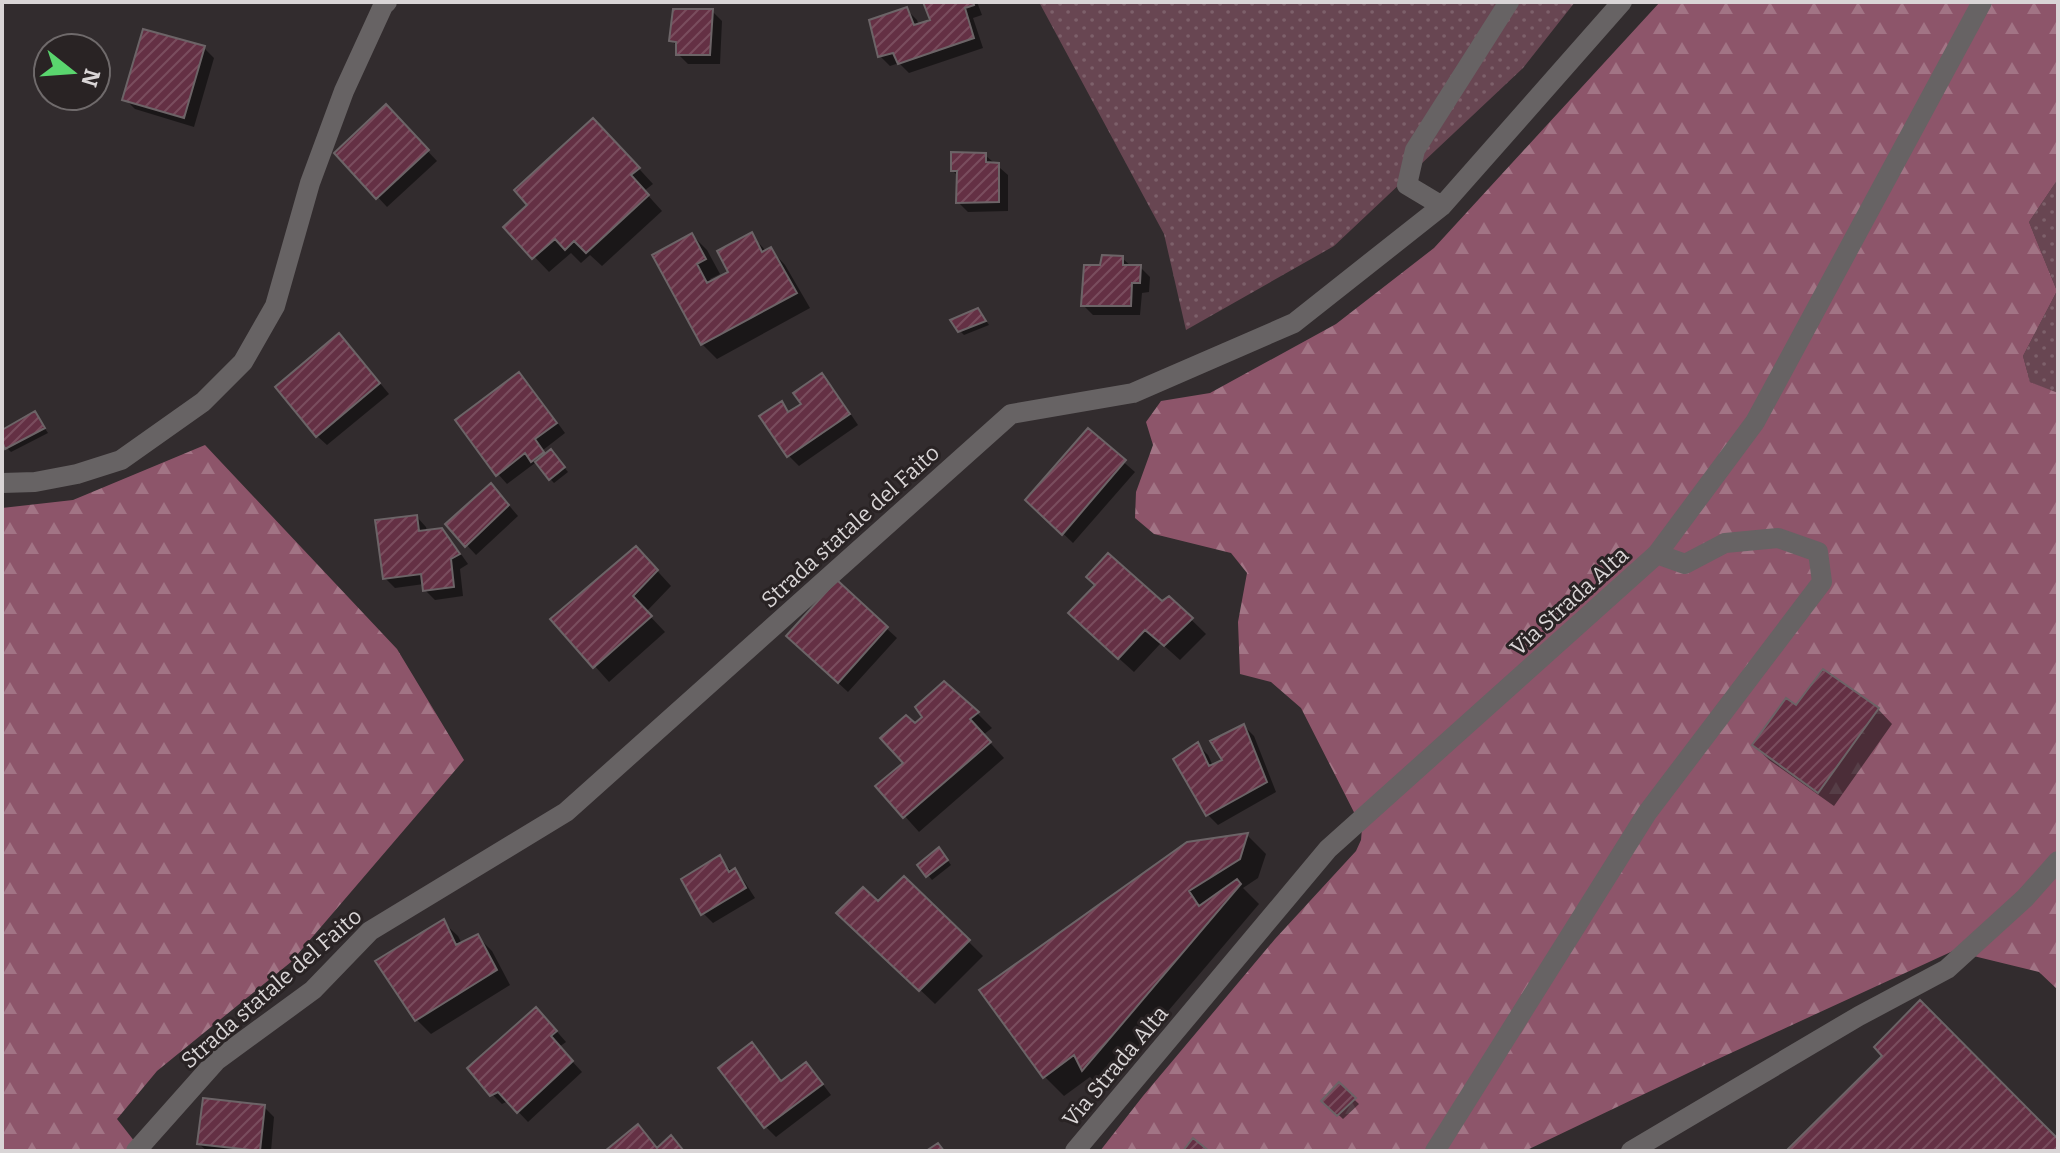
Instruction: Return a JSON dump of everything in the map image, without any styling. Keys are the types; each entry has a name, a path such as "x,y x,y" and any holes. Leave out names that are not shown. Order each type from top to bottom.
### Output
{"street":[{"path":"2,483 35,482 77,474 121,460 203,402 243,362 275,306 315,170 344,91 387,2"},
{"path":"1442,206 1407,185 1415,150 1509,2"},
{"name":"Strada statale del Faito","path":"136,1151 216,1061 313,990 370,931 566,812 1011,414 1133,393 1294,323 1442,206 1622,2"},
{"name":"Via Strada Alta","path":"1075,1151 1328,849 1657,554 1755,422 1982,2"},
{"path":"1435,1151 1647,813 1822,582 1818,552 1778,538 1725,543 1685,564 1657,554"},
{"path":"1631,1151 1859,1016 1947,969 2025,898 2058,861"}],"shaded area":[{"path":"1039,2 1575,2 1523,68 1334,246 1186,330 1164,234"},
{"path":"2058,179 2058,393 2055,393 2030,382 2023,356 2057,291 2029,222"}],"green space":[{"path":"1660,2 2058,2 2058,179 2029,222 2057,291 2023,356 2030,382 2058,393 2058,990 2039,972 1953,951 1525,1151 1100,1151 1275,939 1356,851 1362,828 1301,708 1271,682 1240,674 1238,622 1247,573 1231,553 1154,534 1135,518 1136,492 1153,445 1146,422 1161,401 1210,393 1336,324 1434,248"},
{"path":"205,445 397,649 464,760 291,962 157,1071 117,1119 142,1151 2,1151 2,508 73,500"}],"building":[{"path":"923,2 973,2 974,5 965,8 974,38 898,64 893,53 878,57 869,20 907,7 914,25 930,20"},
{"path":"673,9 713,9 710,55 676,55 676,42 669,41"},
{"path":"143,29 205,46 184,118 122,100"},
{"path":"386,104 429,150 376,199 334,153"},
{"path":"593,118 640,168 631,175 649,195 586,253 574,241 565,250 555,239 532,259 503,227 527,205 514,190"},
{"path":"951,152 986,153 986,162 999,163 999,202 956,203 957,171 951,171"},
{"path":"752,232 762,252 771,247 797,293 701,345 652,255 692,233 706,259 697,264 707,283 728,272 717,251"},
{"path":"1102,255 1123,256 1123,265 1141,265 1140,283 1132,283 1131,306 1081,306 1084,265 1100,265"},
{"path":"978,308 986,321 958,332 950,320"},
{"path":"339,333 380,383 316,437 275,387"},
{"path":"519,372 557,423 535,439 544,452 531,462 525,453 496,476 455,420"},
{"path":"822,373 850,414 787,457 759,416 782,401 788,412 801,404 793,393"},
{"path":"35,411 45,428 5,449 2,430"},
{"path":"1088,428 1126,460 1062,535 1025,500"},
{"path":"551,449 565,467 549,480 535,462"},
{"path":"491,483 509,505 465,547 445,524"},
{"path":"417,515 419,531 442,528 460,554 451,559 454,587 423,591 421,574 383,579 375,520"},
{"path":"636,546 658,570 633,596 652,616 593,668 550,619"},
{"path":"1108,553 1162,601 1169,596 1193,618 1164,646 1145,630 1118,659 1068,613 1095,585 1086,577"},
{"path":"837,580 888,627 838,683 786,636"},
{"path":"1823,669 1879,708 1818,793 1752,745 1786,698 1796,705"},
{"path":"944,681 979,712 970,719 991,742 903,818 875,786 903,763 880,738 906,715 915,723 922,717 915,707"},
{"path":"1244,724 1267,782 1206,816 1173,759 1198,742 1209,766 1222,760 1210,741"},
{"path":"1248,833 1240,859 1189,891 1199,906 1237,879 1241,884 1082,1071 1074,1055 1043,1078 979,990 1187,842"},
{"path":"939,847 948,860 926,877 917,865"},
{"path":"720,855 729,872 735,868 746,888 701,915 681,879"},
{"path":"904,876 970,940 919,991 836,913 863,887 878,901"},
{"path":"444,919 456,945 478,934 497,970 415,1021 375,961"},
{"path":"1920,1000 2058,1139 2057,1151 1786,1151 1882,1056 1874,1047"},
{"path":"536,1007 557,1031 551,1036 573,1061 517,1113 498,1092 490,1096 467,1068"},
{"path":"752,1042 781,1081 806,1062 823,1084 764,1128 718,1068"},
{"path":"1339,1082 1356,1098 1337,1116 1321,1101"},
{"path":"203,1098 265,1105 260,1151 197,1144"},
{"path":"638,1124 657,1148 671,1135 683,1150 605,1151"},
{"path":"1193,1138 1209,1151 1183,1151"},
{"path":"938,1143 944,1151 926,1151"}]}
